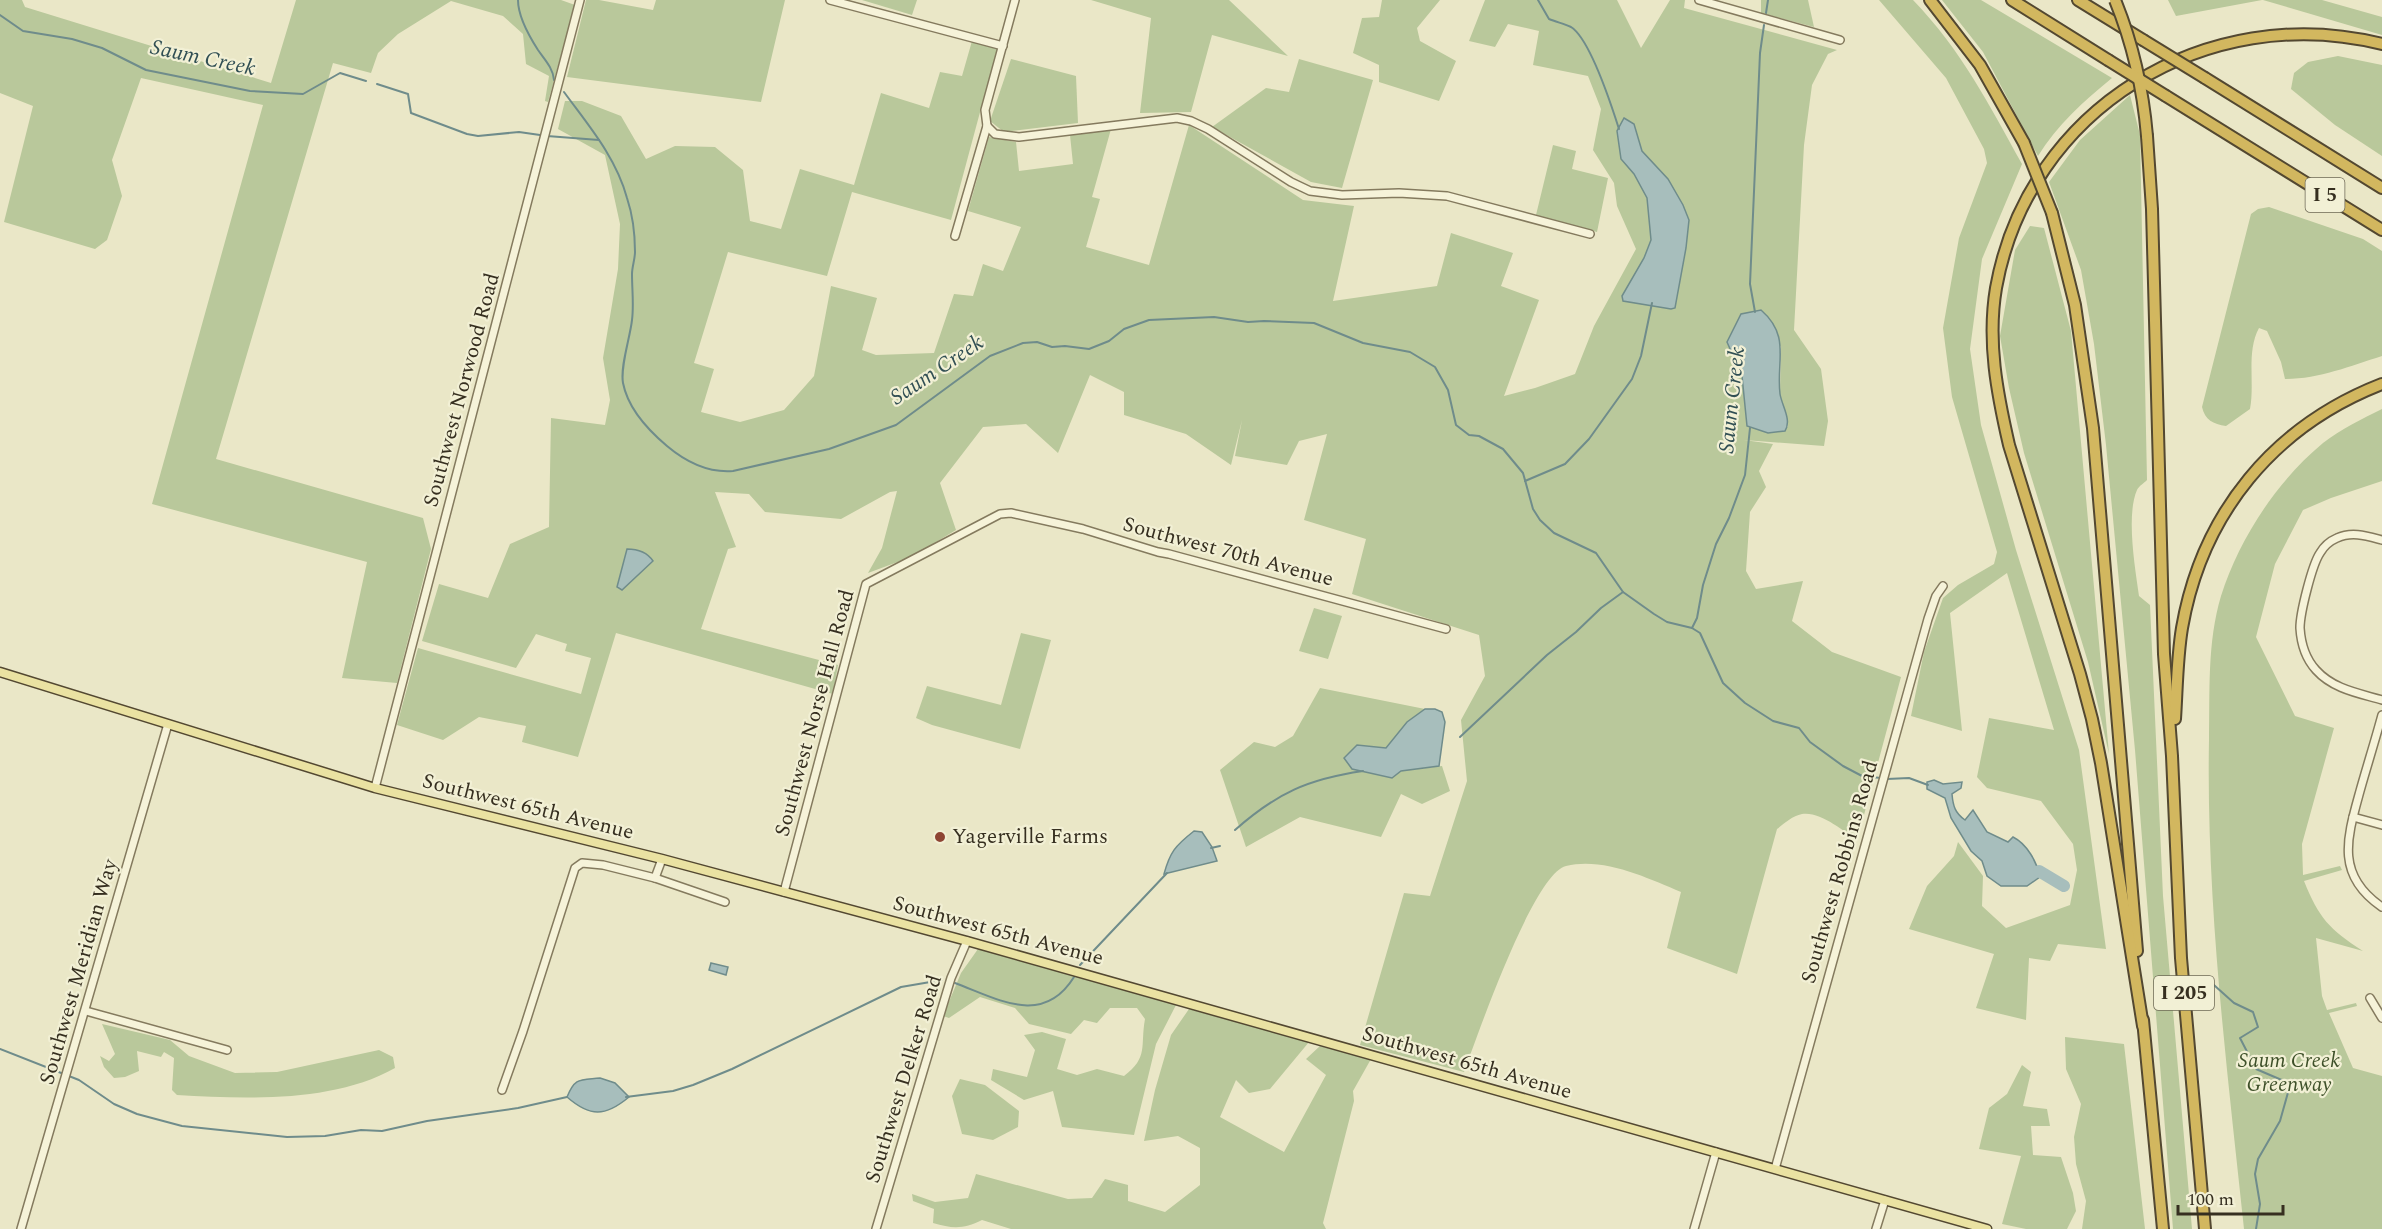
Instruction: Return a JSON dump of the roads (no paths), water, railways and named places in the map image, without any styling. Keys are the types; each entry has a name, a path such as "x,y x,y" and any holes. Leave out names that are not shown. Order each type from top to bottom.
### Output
{"highway":[{"path":"1930,0 1980,65 2024,143 2052,213 2075,305 2093,428 2143,1026"},
{"name":"I 5","path":"2012,0 2382,230"},
{"name":"I 5","path":"2078,0 2382,188"},
{"path":"2115,0 2138,73 2147,136 2152,209 2164,654 2172,756"},
{"path":"2143,1026 2092,719 2000,407 1992,341 1996,289 2002,262 2020,210 2047,163 2065,140 2098,106 2154,68 2195,50 2258,35 2323,33 2382,44"},
{"path":"2172,756 2182,628 2195,577 2215,529 2254,471 2283,443 2308,422 2382,384"},
{"name":"I 205","path":"2172,756 2179,935 2205,1229"},
{"name":"I 205","path":"2143,1026 2163,1229"}],"main road":[{"name":"Southwest 65th Avenue","path":"0,672 375,788 662,859 967,940 1987,1229"}],"street":[{"name":"Southwest Norwood Road","path":"375,788 580,0"},
{"path":"830,0 1003,46"},
{"path":"955,236 987,126 986,110 1015,0"},
{"path":"1699,0 1840,40"},
{"path":"987,126 995,134 1019,137 1177,118 1191,121 1208,129 1291,182 1310,191 1342,195 1399,193 1447,196 1590,234"},
{"name":"Southwest 70th Avenue","path":"1000,514 1011,513 1083,529 1158,552 1446,628"},
{"name":"Southwest Norse Hall Road","path":"784,892 866,584 1000,514"},
{"path":"2382,540 2365,535 2349,534 2335,538 2325,547 2317,558 2302,611 2300,628 2307,657 2325,678 2343,688 2382,700"},
{"name":"Southwest Robbins Road","path":"1775,1169 1928,619 1936,596 1943,586"},
{"path":"2382,716 2353,817 2347,851 2349,867 2358,885 2382,907"},
{"name":"Southwest Meridian Way","path":"21,1229 168,724"},
{"path":"2353,817 2382,825"},
{"path":"656,879 662,859"},
{"path":"502,1090 575,868 582,863 590,863 656,879 725,902"},
{"name":"Southwest Delker Road","path":"876,1229 948,988 967,940"},
{"path":"2370,998 2382,1018"},
{"path":"86,1011 227,1050"},
{"path":"1694,1229 1716,1152"},
{"path":"1876,1229 1885,1200"}],"water":[{"path":"1624,118 1634,124 1642,151 1668,179 1689,220 1675,308 1623,301 1622,296 1644,258 1651,240 1647,198 1634,174 1621,159 1617,131"},
{"path":"1761,310 1776,329 1779,339 1779,382 1786,413 1785,431 1768,433 1747,426 1742,376 1727,342 1741,314"},
{"path":"627,549 642,552 653,561 622,590 617,587"},
{"path":"1425,709 1442,712 1445,722 1439,766 1401,771 1392,778 1352,769 1344,758 1357,745 1386,748 1407,722"},
{"path":"1934,780 1943,784 1962,782 1961,788 1952,794 1954,806 1959,815 1965,820 1973,810 1987,832 2008,842 2013,837 2018,840 2031,854 2040,877 2027,886 2001,886 1987,876 1982,861 1971,851 1951,818 1945,798 1927,789 1927,782"},
{"path":"1194,831 1202,832 1212,847 1217,861 1164,874 1174,850"},
{"path":"711,963 728,967 726,975 709,970"},
{"path":"600,1078 615,1083 629,1097 612,1108 598,1112 583,1108 567,1097 579,1081"}],"waterway":[{"path":"518,0 525,26 550,68 554,80"},
{"path":"1538,0 1549,19 1571,27 1586,45 1600,74 1619,129"},
{"name":"Saum Creek","path":"1766,13 1768,0"},
{"name":"Saum Creek","path":"0,15 23,31 72,39 102,48 146,70 250,91 303,94 340,73 366,81"},
{"name":"Saum Creek","path":"1755,312 1750,284 1760,53 1764,25"},
{"name":"Saum Creek","path":"377,84 408,94 411,113 467,134 478,136 519,132 540,135"},
{"name":"Saum Creek","path":"564,92 609,155 622,183 630,210 635,252 632,274 632,320 622,376 626,393 629,402 646,426 682,457 706,468 733,471 829,449 896,425 990,356 1023,343 1037,342 1052,347 1089,349 1109,341 1124,329 1149,320 1214,317 1248,322 1314,323 1363,343 1410,352 1435,367 1448,390 1456,425 1469,435 1479,436 1503,449 1523,473 1533,509 1540,520 1554,533 1596,553 1623,592 1654,614 1667,622 1692,628 1700,633 1723,683 1745,703 1773,721 1799,728 1810,742 1843,766 1862,776 1881,778"},
{"name":"Saum Creek","path":"547,136 599,140"},
{"path":"1525,481 1565,464 1589,439 1632,379 1641,356 1652,303"},
{"name":"Saum Creek","path":"1692,628 1697,618 1703,585 1716,544 1729,518 1745,475 1750,428"},
{"path":"1460,737 1547,655 1623,592"},
{"path":"1235,830 1279,797 1309,783 1363,771"},
{"name":"Saum Creek","path":"1887,779 1909,778 1928,785"},
{"path":"1211,848 1220,846"},
{"name":"Saum Creek","path":"2039,871 2064,886"},
{"path":"1080,965 1167,873"},
{"path":"955,983 1003,1001 1019,1005 1034,1005 1048,1001 1062,992 1074,977"},
{"name":"Saum Creek","path":"2205,977 2234,1003 2253,1012 2258,1027 2240,1038 2256,1069 2284,1081 2289,1089 2280,1121 2258,1159 2255,1174 2260,1204 2256,1229"},
{"path":"626,1097 673,1091 693,1085 732,1069 901,987 942,980"},
{"path":"0,1049 79,1080 114,1104 137,1114 182,1126 287,1137 325,1136 361,1130 382,1131 427,1121 518,1108 567,1097"}],"place":[{"name":"Yagerville Farms","path":"940,837"}],"park label":[{"name":"Saum Creek Greenway","path":"2289,1073"}]}
